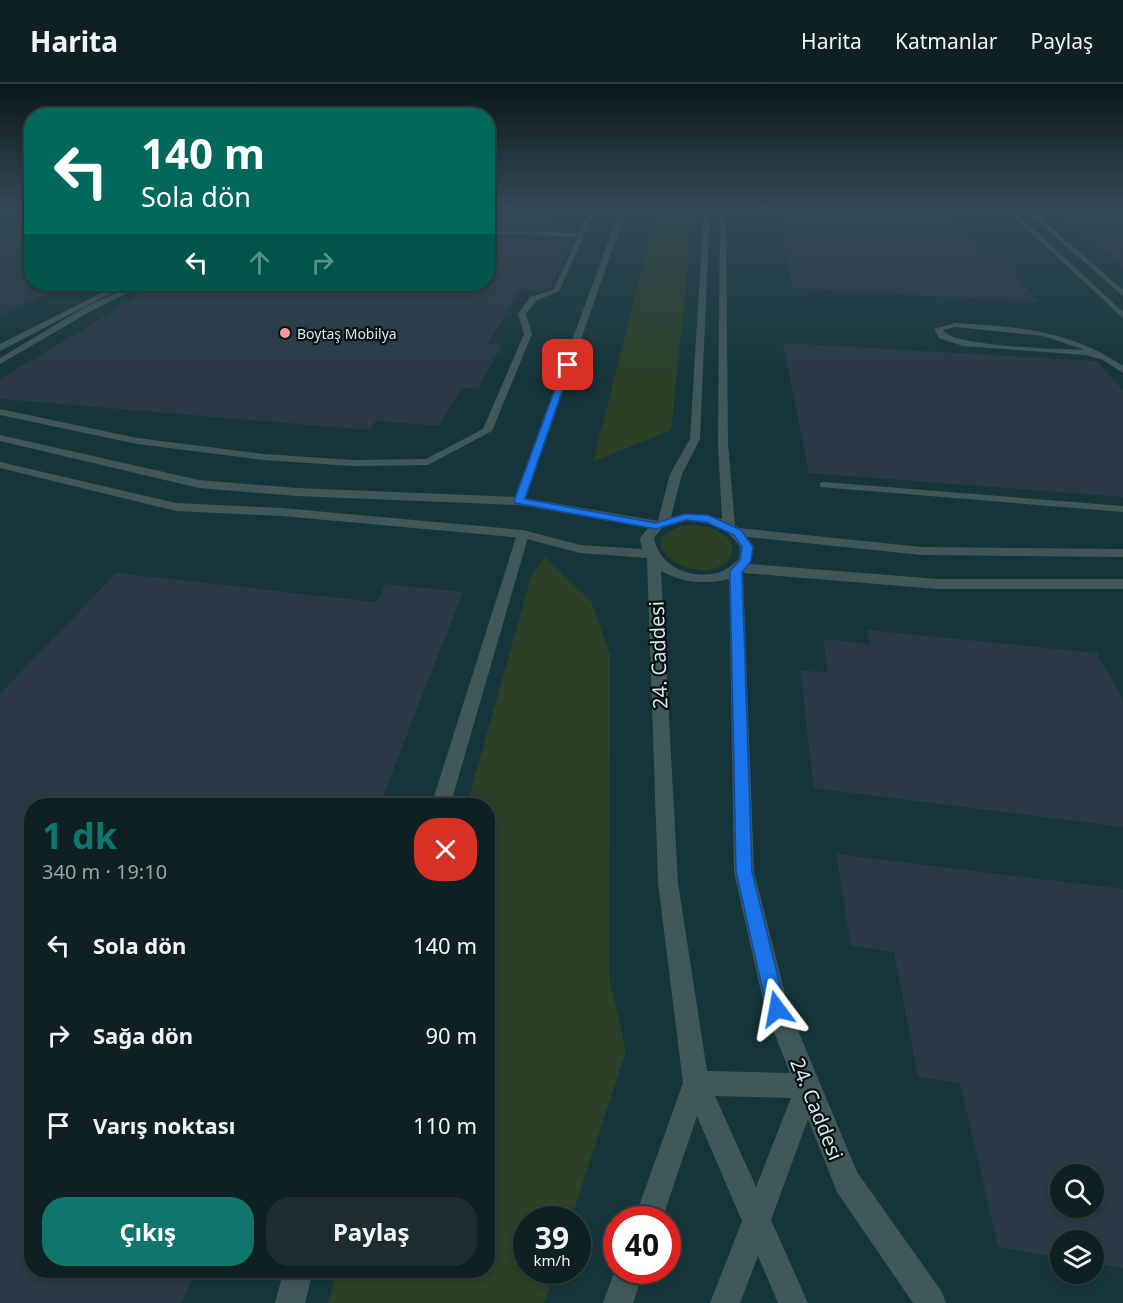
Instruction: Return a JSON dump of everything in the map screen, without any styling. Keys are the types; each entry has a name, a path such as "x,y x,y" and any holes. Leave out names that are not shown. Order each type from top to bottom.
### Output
{"street":[{"path":"519,501 604,264"},
{"path":"651,557 647,539 660,524 676,474 695,439 704,264"},
{"path":"0,465 176,507 282,512 522,534 580,549 651,557 672,573 697,579 722,577 738,569 746,561 747,547 733,529 723,443 723,264"},
{"path":"1067,264 1123,316"},
{"path":"1089,264 1123,294"},
{"path":"0,348 110,291"},
{"path":"0,438 199,484 296,492 519,501 660,524 696,517 733,529 922,551 1123,553"},
{"path":"442,798 522,534"},
{"name":"24. Caddesi","path":"651,557 668,883 696,1083 793,1303"},
{"path":"738,569 938,584 1123,584"},
{"name":"24. Caddesi","path":"738,569 744,872 777,1009 847,1182 932,1303"},
{"path":"653,1206 696,1083 808,1086 725,1303"},
{"path":"290,1303 297,1278"},
{"path":"618,1303 625,1284"}],"lane":[{"path":"0,412 137,441 263,457 353,463 428,462 487,431 528,334 522,314 533,299 556,291 569,264"},
{"path":"0,361 90,308 127,291"},
{"path":"1108,359 1086,353 963,344 942,336 938,329 955,326 1060,336 1108,359 1123,370"},
{"path":"824,485 1123,509"}],"shaded area":[{"path":"0,264 24,264 24,291 495,291 495,264 1123,264 1123,1303 0,1303"}],"green space":[{"path":"643,264 688,264 671,430 593,462"},
{"path":"697,525 715,529 732,545 733,552 719,567 697,570 685,567 666,555 661,546 663,536 680,526"},
{"path":"544,557 591,601 610,655 609,977 626,1051 575,1206 513,1206 513,1284 551,1284 544,1303 328,1303 335,1278 495,1278 495,798 469,798 531,577"}],"building":[{"path":"0,264 24,264 24,291 49,294 0,315"},
{"name":"Boytaş Mobilya","path":"495,264 562,264 550,289 540,292 520,290 488,344 502,345 478,389 462,388 439,426 376,421 369,430 0,399 0,379 147,291 495,291"},
{"path":"787,264 1006,264 1039,302 792,288"},
{"path":"783,343 1096,361 1123,390 1123,497 809,473"},
{"path":"116,573 376,602 386,584 463,592 382,798 24,798 24,1278 192,1278 182,1303 0,1303 0,694"},
{"path":"867,630 1097,653 1123,700 1123,827 814,788 800,670 828,673 823,639 870,644"},
{"path":"836,854 1123,889 1123,1268 1104,1265 1104,1230 1050,1230 1050,1256 998,1247 960,1083 918,1077 894,952 851,946"}],"place":[{"name":"Boytaş Mobilya","path":"285,333"}],"route":[{"path":"568,365 519,501 656,526 685,517 708,519 729,526 744,539 747,547 746,561 736,571 744,872 777,1009"}]}
